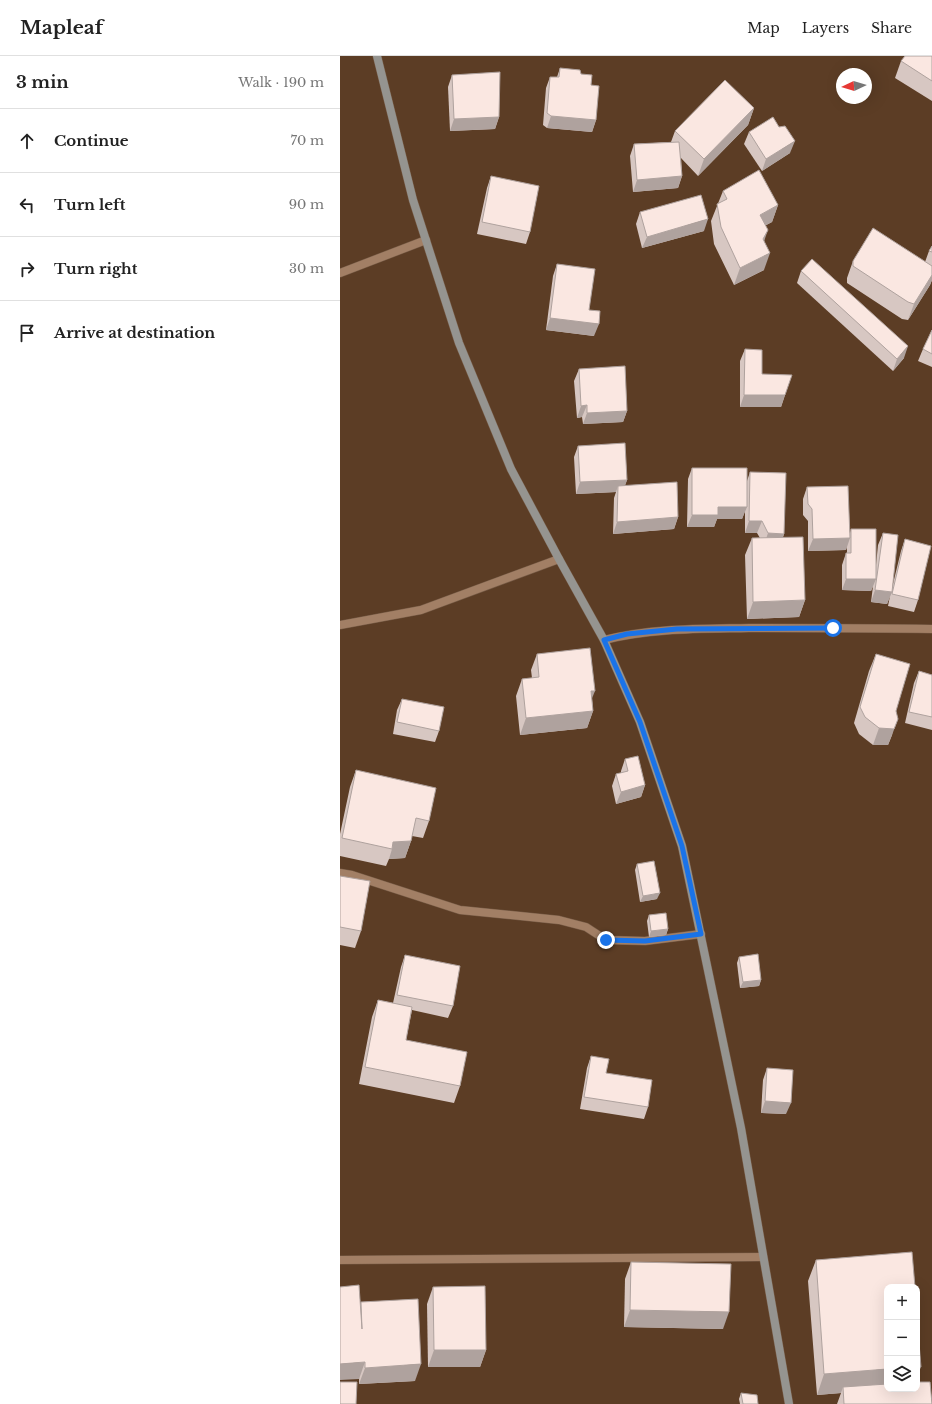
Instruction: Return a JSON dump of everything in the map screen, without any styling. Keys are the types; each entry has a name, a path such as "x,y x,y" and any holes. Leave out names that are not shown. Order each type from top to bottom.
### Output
{"street":[{"path":"377,56 413,200 459,343 511,469 558,559 604,640 640,722 682,846 741,1128 788,1404"},
{"path":"340,273 426,240"},
{"path":"340,625 420,610 558,559"},
{"path":"604,640 627,634 677,629 932,629"},
{"path":"340,873 352,875 460,910 559,920 586,927 606,940 645,941 701,934"},
{"path":"340,1260 763,1257"}],"building":[{"path":"905,56 932,56 932,81 901,61"},
{"path":"560,68 580,70 581,74 592,75 591,85 599,86 596,120 551,116 547,113 550,77 559,77"},
{"path":"500,72 499,117 454,119 452,75"},
{"path":"725,80 754,108 704,159 675,131"},
{"path":"773,117 779,127 785,126 795,141 766,159 749,132"},
{"path":"679,142 682,176 637,180 634,144"},
{"path":"759,170 778,205 760,215 768,230 763,239 770,253 740,268 721,227 717,204 727,199 723,191"},
{"path":"491,176 539,186 530,232 482,222"},
{"path":"701,195 708,219 647,237 640,212"},
{"path":"873,228 932,266 932,275 914,304 908,302 853,266 853,261"},
{"path":"812,259 908,346 897,359 801,271"},
{"path":"557,264 595,269 589,310 600,311 599,324 550,318"},
{"path":"932,330 932,354 923,349"},
{"path":"745,349 762,350 762,374 792,375 785,395 744,395"},
{"path":"625,366 627,411 587,413 587,405 581,406 579,369"},
{"path":"625,443 627,480 580,482 578,446"},
{"path":"692,468 747,468 747,507 718,507 718,515 692,515"},
{"path":"750,472 786,473 784,534 768,533 762,521 749,521"},
{"path":"677,482 678,517 617,522 618,486"},
{"path":"848,486 850,538 813,539 812,509 808,504 807,487"},
{"path":"851,529 876,529 876,579 846,579 846,553 851,553"},
{"path":"883,533 898,535 892,592 875,590"},
{"path":"803,537 805,600 753,602 752,538"},
{"path":"905,539 931,546 918,600 892,594"},
{"path":"590,648 595,691 591,691 593,711 526,718 522,679 539,677 537,654"},
{"path":"876,654 910,664 896,711 898,719 894,729 879,728 865,717 860,707"},
{"path":"919,671 932,675 932,717 909,712"},
{"path":"402,699 444,707 439,731 397,722"},
{"path":"638,756 645,785 621,792 616,774 628,771 625,759"},
{"path":"356,770 436,788 429,821 416,818 411,841 393,842 392,849 342,838"},
{"path":"654,861 660,893 643,896 637,864"},
{"path":"340,876 370,881 361,931 340,927"},
{"path":"666,913 668,929 651,931 649,915"},
{"path":"758,954 761,980 743,982 739,957"},
{"path":"405,955 460,966 453,1006 397,995"},
{"path":"378,1000 412,1007 406,1040 467,1052 460,1086 365,1067"},
{"path":"591,1056 609,1059 606,1073 652,1080 648,1107 584,1097"},
{"path":"767,1068 793,1070 791,1103 765,1101"},
{"path":"912,1252 915,1284 884,1284 884,1369 824,1374 816,1260"},
{"path":"631,1262 731,1264 729,1312 630,1310"},
{"path":"359,1285 362,1329 361,1302 418,1299 421,1364 365,1368 365,1362 340,1364 340,1287"},
{"path":"485,1286 486,1350 434,1350 433,1287"},
{"path":"340,1382 357,1382 356,1404 340,1404"},
{"path":"920,1382 930,1382 932,1404 844,1404 843,1387 884,1384 884,1392 920,1392"},
{"path":"741,1393 757,1395 758,1404 743,1404"}],"route":[{"path":"606,940 645,941 701,934 682,846 640,722 604,640 627,634 677,629 833,628"}]}
